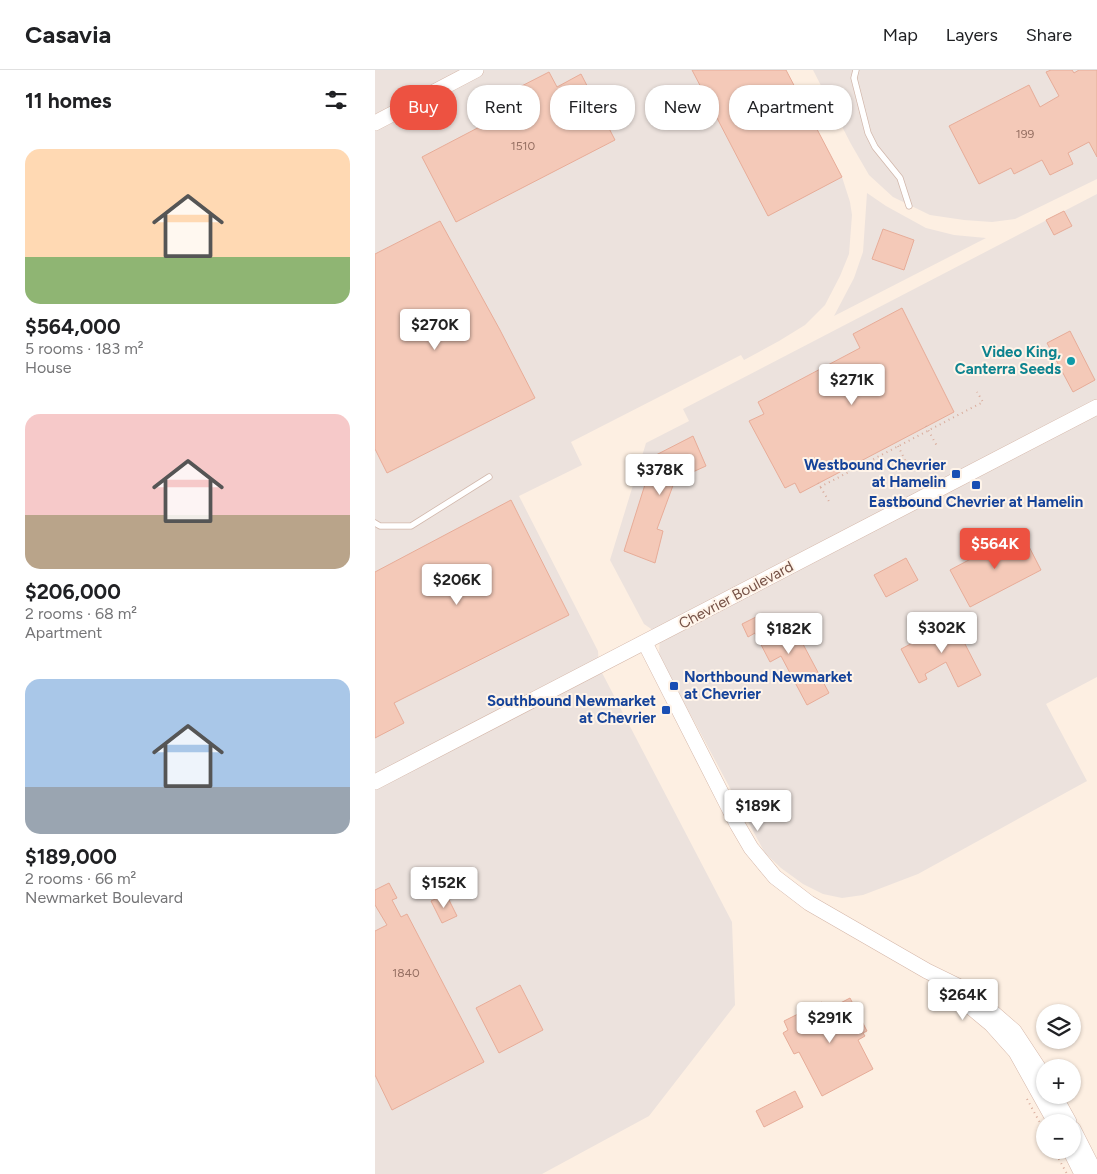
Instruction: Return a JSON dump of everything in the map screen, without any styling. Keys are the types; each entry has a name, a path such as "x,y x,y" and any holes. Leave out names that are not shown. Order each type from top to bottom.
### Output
{"street":[{"path":"375,123 476,70"},
{"name":"Chevrier Boulevard","path":"375,782 1097,407"},
{"path":"645,643 737,824 751,848 775,877 809,903 927,971 969,991 1014,1031 1036,1064"},
{"path":"927,971 991,1024 1017,1052 1051,1114"},
{"path":"1081,1145 1096,1174"},
{"path":"1075,1159 1083,1174"}],"lane":[{"path":"856,70 854,78 868,133 875,148 900,178 909,206"},
{"path":"375,523 380,526 411,526 489,476"}],"path":[{"path":"820,487 983,402 977,392"},
{"path":"926,426 937,446"},
{"path":"889,446 891,450"},
{"path":"898,446 906,462"},
{"path":"840,472 842,476"},
{"path":"818,483 830,503"},
{"path":"1026,1097 1036,1115"},
{"path":"1059,1159 1067,1174"}],"shaded area":[{"path":"375,70 786,70 794,85 729,85 729,130 817,130 842,177 852,215 849,254 825,305 805,325 744,360 741,355 571,442 582,465 519,496 598,651 599,667 732,922 735,1005 649,1116 542,1174 375,1174"},
{"path":"813,70 1097,70 1097,179 1015,219 992,222 930,215 893,197 869,175 844,130 852,130 852,85 821,85"},
{"path":"867,193 926,228 954,235 986,238 834,316 854,278 863,252"},
{"path":"1097,194 1097,677 1046,704 1087,781 918,874 863,895 842,898 823,894 803,884 781,868 765,853 659,656 660,635 644,624 610,560 646,443 689,421 683,409"}],"building":[{"path":"692,70 786,70 794,85 729,85 729,130 817,130 842,177 768,216 719,122 719,85 700,85"},
{"path":"1051,70 1072,70 1074,73 1079,70 1097,70 1097,157 1089,142 1068,153 1073,164 1050,175 1042,160 1014,174 1011,168 979,184 949,126 1029,85 1040,107 1059,96 1046,72"},
{"path":"549,72 556,85 550,85 550,130 610,130 615,140 456,222 422,157 474,130 540,130 540,85 524,85"},
{"path":"581,74 587,85 561,85"},
{"path":"1064,211 1072,226 1054,235 1046,220"},
{"path":"440,221 535,398 387,473 375,449 375,254"},
{"path":"883,229 914,240 904,270 872,259"},
{"path":"902,308 954,412 800,493 795,483 785,488 749,421 764,414 758,402 860,348 853,334"},
{"name":"Video King, Canterra Seeds","path":"1070,331 1095,380 1073,392 1047,343"},
{"path":"693,436 706,466 675,480 657,529 663,531 655,563 624,551 654,456"},
{"path":"511,500 569,615 394,703 404,723 375,738 375,572"},
{"path":"1022,533 1041,570 970,607 950,570 982,553 980,549 987,546 989,550"},
{"path":"906,558 918,580 886,597 874,575"},
{"path":"760,615 767,627 788,616 829,693 807,705 781,656 770,662 755,633 748,637 742,624"},
{"path":"951,617 981,675 958,687 946,662 925,674 927,679 919,683 901,649 932,633 930,628"},
{"path":"389,883 397,898 392,900 401,917 407,914 484,1062 392,1110 375,1075 375,931 387,925 375,905 375,890"},
{"path":"446,894 457,916 442,923 431,901"},
{"path":"520,985 543,1030 499,1053 476,1008"},
{"path":"850,998 867,1031 863,1033 865,1036 858,1040 873,1069 822,1096 799,1052 794,1054 783,1033 788,1030 784,1021 822,1002 827,1010"},
{"path":"795,1091 803,1107 764,1127 756,1111"}],"place":[{"name":"Video King, Canterra Seeds","path":"1071,361"},
{"name":"Westbound Chevrier at Hamelin","path":"956,474"},
{"name":"Eastbound Chevrier at Hamelin","path":"976,485"},
{"name":"Northbound Newmarket at Chevrier","path":"674,686"},
{"name":"Southbound Newmarket at Chevrier","path":"666,710"}]}
